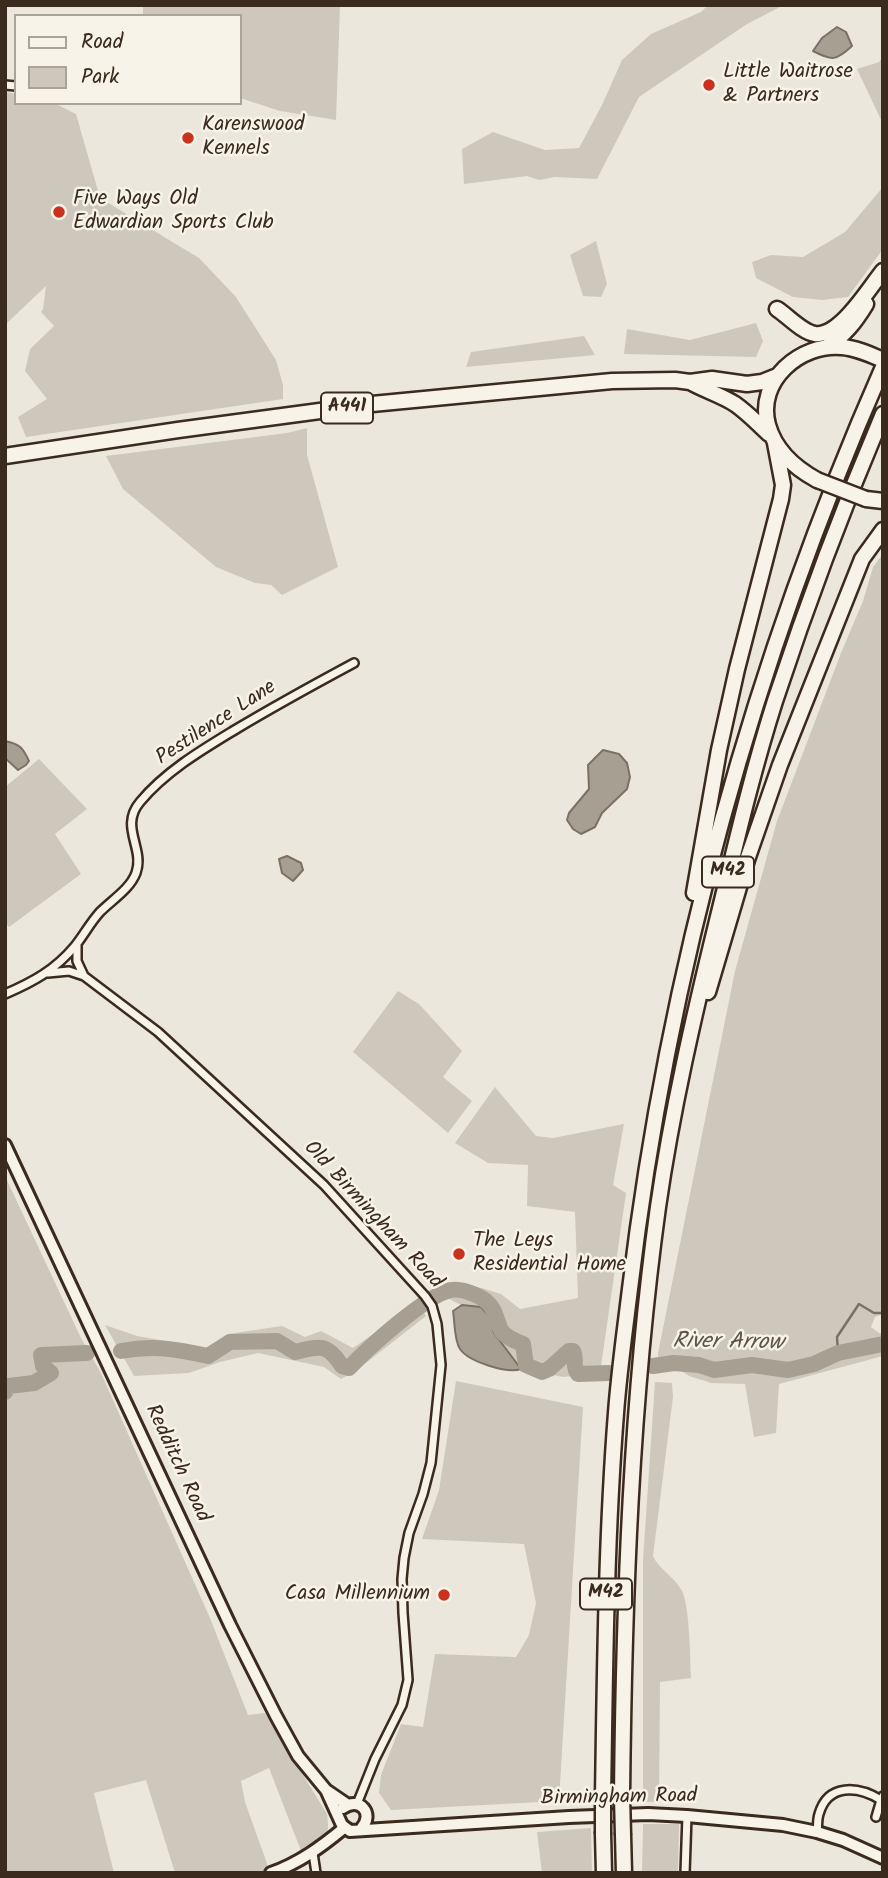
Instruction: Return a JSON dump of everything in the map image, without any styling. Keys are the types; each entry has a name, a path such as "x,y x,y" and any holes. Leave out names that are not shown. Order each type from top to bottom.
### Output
{"highway":[{"path":"778,309 813,334 821,333 847,317 883,274"},
{"path":"883,274 855,322 842,336 827,346 801,354 777,376 766,408 767,423 774,440 790,461 817,480 866,499 883,501"},
{"path":"827,346 841,346 883,360"},
{"name":"M42","path":"604,1873 605,1614 618,1391 635,1246 654,1119 690,943 734,778 815,530 883,368"},
{"name":"A441","path":"5,456 372,404 612,381 690,382 712,379 747,384 777,376"},
{"name":"A441","path":"690,382 735,404 774,440"},
{"name":"M42","path":"624,1873 622,1796 627,1555 642,1348 658,1207 672,1124 743,814 775,702 830,547 883,414"},
{"name":"M42","path":"690,943 694,888 719,750 781,499 783,485 774,440"},
{"name":"M42","path":"687,1051 780,765 862,559 883,530"}],"main road":[{"name":"Redditch Road","path":"5,1145 230,1625 298,1756 326,1790 342,1824"},
{"name":"Redditch Road","path":"326,1790 352,1804"},
{"path":"271,1873 313,1853 342,1824 342,1809 352,1804 365,1810 366,1823 361,1829 354,1832 342,1824"},
{"name":"Birmingham Road","path":"361,1829 648,1814 687,1816 783,1825 817,1832 843,1839 883,1858"},
{"path":"367,1816 391,1829"}],"street":[{"name":"Pestilence Lane","path":"48,973 62,961 98,915 136,875 138,865 131,820 133,811 147,794 183,763 216,741 354,663"},
{"path":"77,944 77,961 84,976"},
{"path":"5,994 48,973 69,971 84,976"},
{"name":"Old Birmingham Road","path":"84,976 158,1031 314,1176 432,1306 439,1333 439,1383 431,1463 404,1558 402,1578 408,1662 406,1692 352,1804"},
{"path":"817,1832 819,1814 827,1798 837,1791 850,1788 882,1798 876,1817"},
{"path":"685,1873 687,1816"},
{"path":"313,1853 316,1873"}],"green space":[{"path":"143,5 340,5 336,120 280,111 242,99 242,14 143,14"},
{"path":"708,5 784,5 747,24 639,97 597,179 555,177 539,180 527,176 464,184 462,149 493,132 545,150 579,148 622,60 651,34 701,12"},
{"path":"883,57 883,124 857,69 879,62"},
{"path":"5,92 14,94 14,105 58,105 76,114 100,198 199,258 236,297 276,360 283,385 283,399 26,437 18,417 47,399 25,371 30,349 54,326 41,312 46,286 5,325"},
{"path":"883,187 883,249 848,297 822,300 793,297 756,278 752,262 771,255 803,257 845,232"},
{"path":"596,241 607,284 601,297 583,296 570,255"},
{"path":"756,323 763,341 756,357 624,354 627,329 690,340"},
{"path":"584,336 595,355 466,367 471,352"},
{"path":"307,428 307,455 338,567 282,595 271,585 255,583 216,567 123,489 106,456 287,433"},
{"path":"883,554 883,1314 875,1317 871,1327 883,1333 883,1356 779,1384 776,1433 754,1437 745,1384 711,1383 680,1370 659,1369 658,1353 735,971 777,821 863,601 873,567"},
{"path":"39,759 87,809 55,834 81,874 9,927 5,922 5,787"},
{"path":"398,991 419,1004 462,1051 443,1077 472,1101 448,1133 353,1052"},
{"path":"495,1087 536,1136 553,1138 624,1124 613,1185 626,1193 600,1373 563,1377 521,1369 481,1315 437,1290 445,1282 482,1288 501,1294 520,1309 578,1298 575,1212 527,1206 528,1165 488,1163 455,1143"},
{"path":"5,1176 81,1338 101,1373 210,1618 248,1715 265,1713 327,1814 328,1830 324,1840 303,1856 269,1768 241,1781 245,1802 269,1869 258,1873 175,1873 146,1780 94,1793 114,1873 5,1873"},
{"path":"418,1303 426,1316 357,1370 341,1379 324,1367 258,1353 189,1373 134,1376 105,1325 137,1336 206,1348 228,1334 282,1326 305,1337 321,1331 353,1348"},
{"path":"456,1381 583,1407 559,1801 391,1810 379,1793 381,1775 401,1724 423,1727 435,1654 516,1657 529,1635 536,1603 524,1544 422,1539 439,1490"},
{"path":"655,1382 672,1383 673,1397 653,1556 678,1584 684,1596 691,1678 660,1682 659,1802 643,1802 643,1560"},
{"path":"643,1824 679,1824 678,1873 642,1873"},
{"path":"591,1828 592,1873 542,1873 537,1832"}],"shaded area":[{"path":"837,27 846,32 852,46 834,58 813,51 822,38"},
{"path":"5,741 18,745 23,750 29,761 26,765 18,770 5,758"},
{"path":"603,750 619,754 627,763 630,777 627,789 602,813 595,827 581,834 573,829 567,820 569,813 589,789 588,765"},
{"path":"287,856 301,863 303,870 293,881 282,873 279,859"},
{"path":"462,1305 481,1307 490,1317 494,1333 521,1369 507,1370 489,1366 460,1349 453,1311"}],"waterway":[{"name":"River Arrow","path":"121,1351 165,1349 208,1356 230,1342 277,1341 295,1352 322,1348 332,1353 342,1366 349,1368 412,1312 440,1294 455,1290 474,1294 489,1304 503,1332 523,1344 526,1365 542,1372 569,1351 573,1351 578,1374 609,1373"},
{"path":"838,1353 837,1337 859,1304 874,1313 883,1313"},
{"name":"River Arrow","path":"653,1366 674,1363 699,1365 714,1370 752,1365 788,1370 814,1364 838,1353 883,1344"},
{"name":"River Arrow","path":"5,1392 9,1386 34,1383 51,1373 43,1366 41,1355 87,1353"}],"place":[{"name":"Little Waitrose & Partners","path":"709,85"},
{"name":"Karenswood Kennels","path":"188,138"},
{"name":"Five Ways Old Edwardian Sports Club","path":"59,212"},
{"name":"The Leys Residential Home","path":"459,1254"},
{"name":"Casa Millennium","path":"444,1595"}]}
